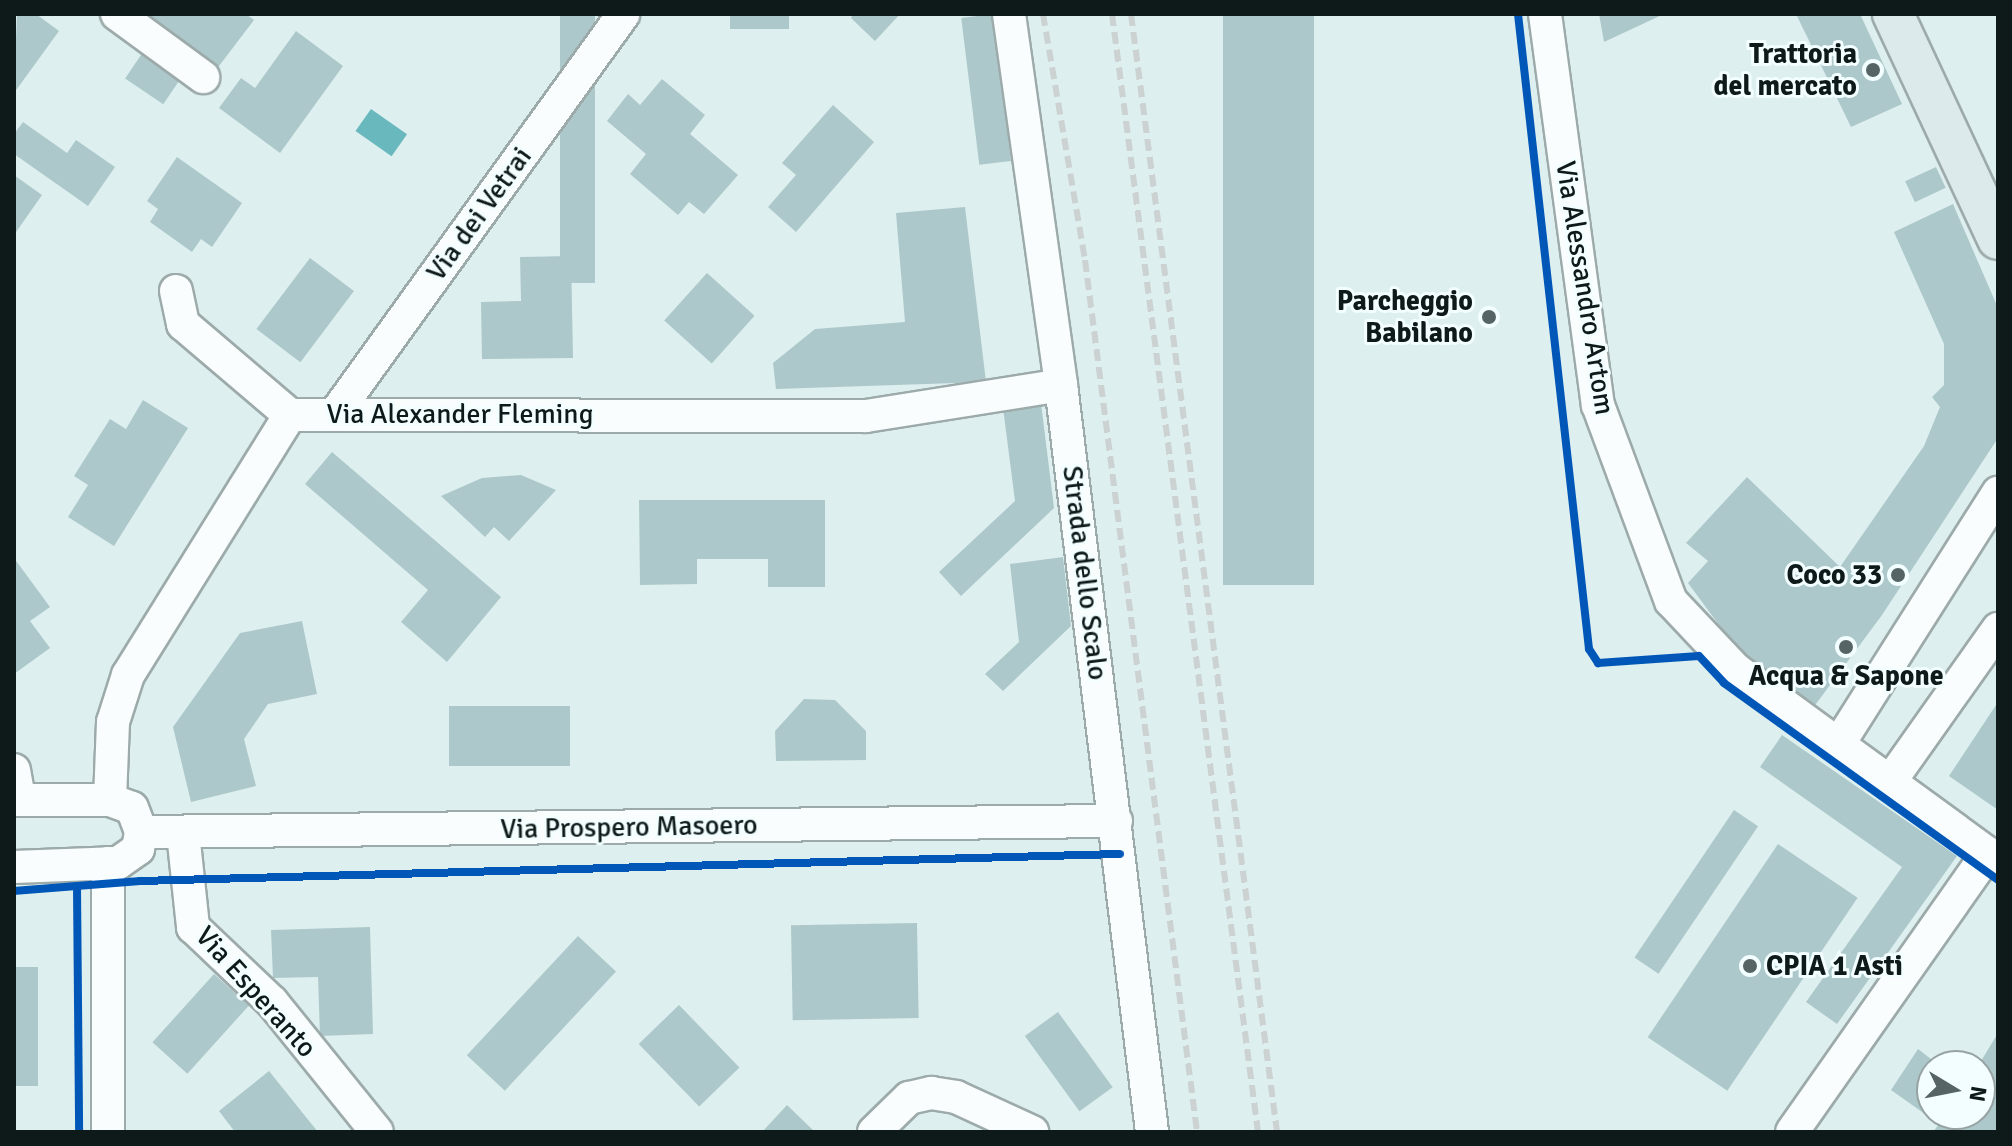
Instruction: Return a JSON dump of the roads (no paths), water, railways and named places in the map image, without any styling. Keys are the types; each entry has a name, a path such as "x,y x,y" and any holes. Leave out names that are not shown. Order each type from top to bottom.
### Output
{"main road":[{"path":"1893,14 1998,239"}],"street":[{"path":"117,14 203,77"},
{"name":"Via dei Vetrai","path":"335,414 623,14"},
{"name":"Strada dello Scalo","path":"1009,14 1061,385 1152,1132"},
{"name":"Via Alessandro Artom","path":"1545,14 1598,405 1671,601 1735,669 1993,857"},
{"path":"176,291 183,324 290,415"},
{"name":"Via Alexander Fleming","path":"110,800 113,722 128,675 290,415 866,416 1061,385"},
{"path":"1838,745 1988,532 1998,493"},
{"path":"1889,783 1998,629"},
{"path":"14,867 118,863 138,849 141,832 132,808 110,800 16,790"},
{"name":"Via Prospero Masoero","path":"141,832 1116,821"},
{"name":"Via Esperanto","path":"183,833 193,927 272,1002 377,1132"},
{"path":"1792,1132 1993,857"},
{"path":"108,863 108,1132"},
{"path":"874,1132 909,1098 931,1093 956,1097 1032,1132"}],"water":[{"path":"371,109 407,134 392,156 356,131"}],"railway":[{"path":"1043,14 1085,260 1197,1132"},
{"path":"1112,14 1258,1132"},
{"path":"1131,14 1277,1132"}],"place":[{"name":"Trattoria del mercato","path":"1873,70"},
{"name":"Parcheggio Babilano","path":"1489,317"},
{"name":"Coco 33","path":"1898,575"},
{"name":"Acqua & Sapone","path":"1846,647"},
{"name":"CPIA 1 Asti","path":"1750,966"}]}
